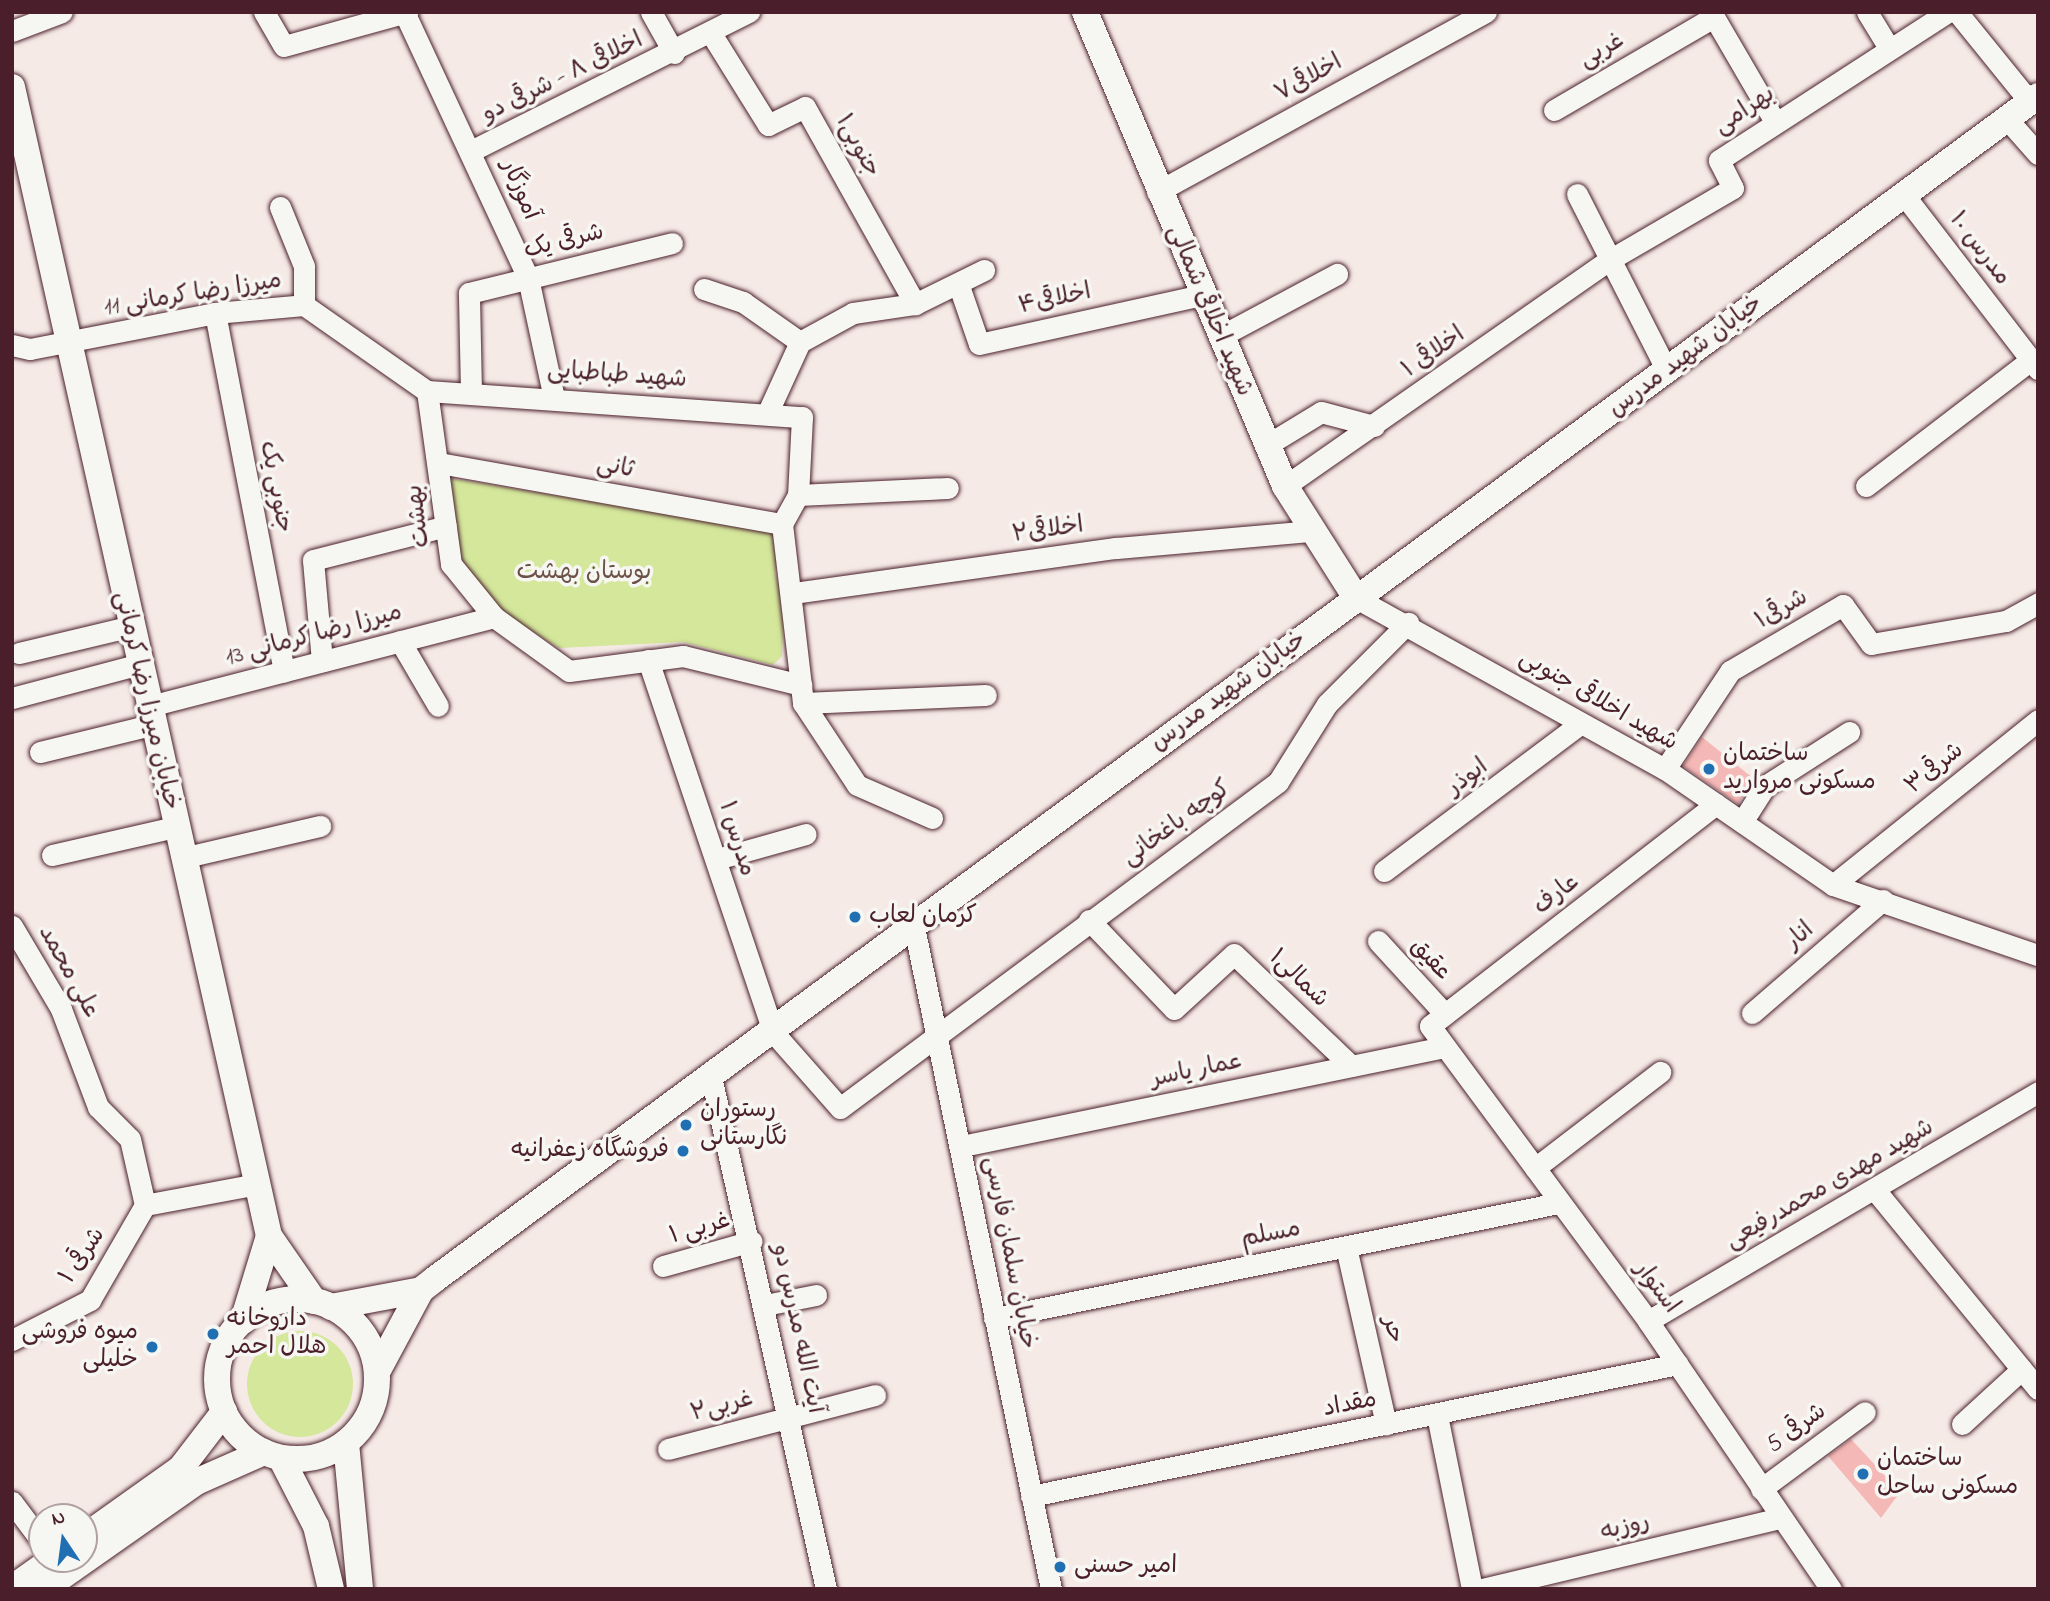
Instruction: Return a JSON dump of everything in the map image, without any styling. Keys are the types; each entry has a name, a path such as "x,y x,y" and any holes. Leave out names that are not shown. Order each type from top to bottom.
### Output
{"main road":[{"name":"شهید اخلاقی شمالی","path":"1085,12 1157,192 1285,485 1310,531 1356,598"},
{"name":"خیابان میرزا رضا کرمانی","path":"12,87 136,665 269,1237 323,1304"},
{"name":"خیابان شهید مدرس","path":"377,1372 421,1290 712,1081 773,1032 1356,598 2034,99"},
{"path":"243,1321 269,1237"},
{"name":"خیابان شهید مدرس","path":"323,1304 421,1290"},
{"path":"276,1302 323,1304 363,1333 377,1372 374,1404 346,1443 304,1459 273,1455 240,1436 224,1412 217,1370 225,1343 243,1321 276,1302"},
{"path":"98,1527 181,1468 224,1412"},
{"path":"346,1443 360,1589"},
{"path":"44,1589 196,1482 273,1455"},
{"path":"273,1455 316,1526 331,1589"},
{"path":"12,1588 33,1573"}],"street":[{"path":"12,31 62,12"},
{"path":"264,12 284,46 406,13"},
{"path":"650,12 674,53"},
{"name":"اخلاقی ۸ - شرقی دو","path":"473,150 712,35 749,12"},
{"name":"اخلاقی۷","path":"1157,192 1486,12"},
{"path":"1867,12 1889,48"},
{"name":"بهرامی","path":"1611,259 1733,188 1719,160 1948,12"},
{"path":"1957,12 2034,99"},
{"name":"آموزگار","path":"406,13 473,150 528,278 554,398"},
{"name":"غربی","path":"1554,110 1714,16 1776,122"},
{"name":"جنوبی۱","path":"712,35 768,125 805,107 915,303"},
{"path":"2007,119 2038,154"},
{"path":"1577,194 1667,371"},
{"name":"مدرس ۱۰","path":"1904,195 2034,365"},
{"path":"280,207 304,266 304,305"},
{"name":"شرقی یک","path":"471,391 469,293 672,243"},
{"name":"اخلاقی ۱","path":"1285,485 1374,426 1611,259"},
{"path":"767,414 800,342 853,313 915,303 959,286 984,270"},
{"path":"1219,337 1337,274"},
{"name":"اخلاقی۴","path":"959,286 979,344 1202,295"},
{"path":"704,289 743,302 800,342"},
{"name":"میرزا رضا کرمانی 11","path":"12,345 65,344 215,313 304,305 427,391"},
{"name":"جنوبی یک","path":"215,313 284,671"},
{"path":"1866,486 2034,365"},
{"name":"شهید طباطبایی","path":"427,391 471,391 803,417 798,495"},
{"name":"بهشت","path":"427,391 451,564 494,617 569,671 683,656 802,694 986,695"},
{"path":"1267,445 1321,412 1374,426"},
{"name":"ثانی","path":"439,463 782,524"},
{"path":"932,818 857,785 802,694 794,593 782,524 798,495 948,488"},
{"path":"323,661 313,560 446,526"},
{"name":"اخلاقی۲","path":"794,593 1116,548 1310,531"},
{"name":"شهید اخلاقی جنوبی","path":"1356,598 1408,623 1665,769 1833,885 2038,955"},
{"name":"شرقی۱","path":"1665,769 1730,671 1843,605 1871,644 2006,621 2038,603"},
{"name":"میرزا رضا کرمانی 13","path":"40,752 284,671 494,617"},
{"name":"کوچه باغخانی","path":"773,1032 840,1108 939,1030 1278,782 1326,704 1408,623"},
{"path":"19,653 128,627"},
{"path":"400,641 438,706"},
{"name":"مدرس ۱","path":"648,660 717,859 739,945 773,1032"},
{"path":"12,698 136,665"},
{"name":"شرقی۳","path":"1833,885 2038,720"},
{"name":"ابوذر","path":"1384,871 1581,723"},
{"path":"1742,822 1765,786 1849,732"},
{"name":"عارف","path":"1437,1020 1716,804"},
{"path":"182,858 320,826"},
{"path":"51,855 175,827"},
{"path":"717,859 806,834"},
{"name":"انار","path":"1752,1013 1883,900"},
{"name":"شمالی۱","path":"1089,920 1174,1009 1234,954 1351,1066"},
{"name":"علی محمد","path":"12,926 76,1043 98,1107 130,1139 145,1205"},
{"name":"خیابان سلمان فارسی","path":"914,927 939,1030 994,1318 1051,1589"},
{"name":"عقیق","path":"1378,941 1437,1020"},
{"name":"استوار","path":"1437,1020 1443,1047 1648,1321 1779,1518 1832,1589"},
{"name":"عمار یاسر","path":"962,1146 1443,1047"},
{"path":"1535,1168 1660,1072"},
{"name":"آیت الله مدرس دو","path":"712,1081 751,1241 826,1589"},
{"name":"شهید مهدی محمدرفیعی","path":"1648,1321 2038,1092"},
{"path":"145,1205 257,1184"},
{"path":"1875,1190 2033,1380 1962,1424"},
{"name":"مسلم","path":"994,1318 1558,1203"},
{"name":"شرقی ۱","path":"12,1340 90,1300 145,1205"},
{"name":"غربی ۱","path":"663,1266 751,1241"},
{"name":"حر","path":"1346,1247 1386,1425"},
{"path":"765,1305 816,1295"},
{"name":"مقداد","path":"1031,1496 1678,1364"},
{"name":"غربی۲","path":"668,1449 874,1395"},
{"name":"شرقی 5","path":"1760,1489 1865,1412"},
{"path":"1437,1415 1472,1589"},
{"path":"12,1502 28,1523"},
{"name":"روزبه","path":"1482,1589 1779,1518"}],"green space":[{"name":"بوستان بهشت","path":"448,478 780,532 775,573 784,604 782,656 773,665 683,642 559,648 507,616 462,567"},
{"path":"300,1331 320,1335 338,1346 349,1364 353,1384 349,1404 338,1422 320,1433 300,1437 280,1433 262,1422 251,1404 247,1384 251,1364 262,1346 280,1335"}],"building":[{"path":"1702,737 1754,779 1738,804 1683,766"},
{"name":"ساختمان مسکونی ساحل","path":"1851,1439 1900,1492 1881,1518 1828,1456"}],"place":[{"name":"ساختمان مسکونی مروارید","path":"1709,769"},
{"name":"کرمان لعاب","path":"855,917"},
{"name":"رستوران نگارستانی","path":"686,1125"},
{"name":"فروشگاه زعفرانیه","path":"683,1151"},
{"name":"داروخانه هلال احمر","path":"213,1334"},
{"name":"میوه فروشی خلیلی","path":"152,1347"},
{"name":"ساختمان مسکونی ساحل","path":"1863,1474"},
{"name":"امیر حسنی","path":"1060,1567"}]}
